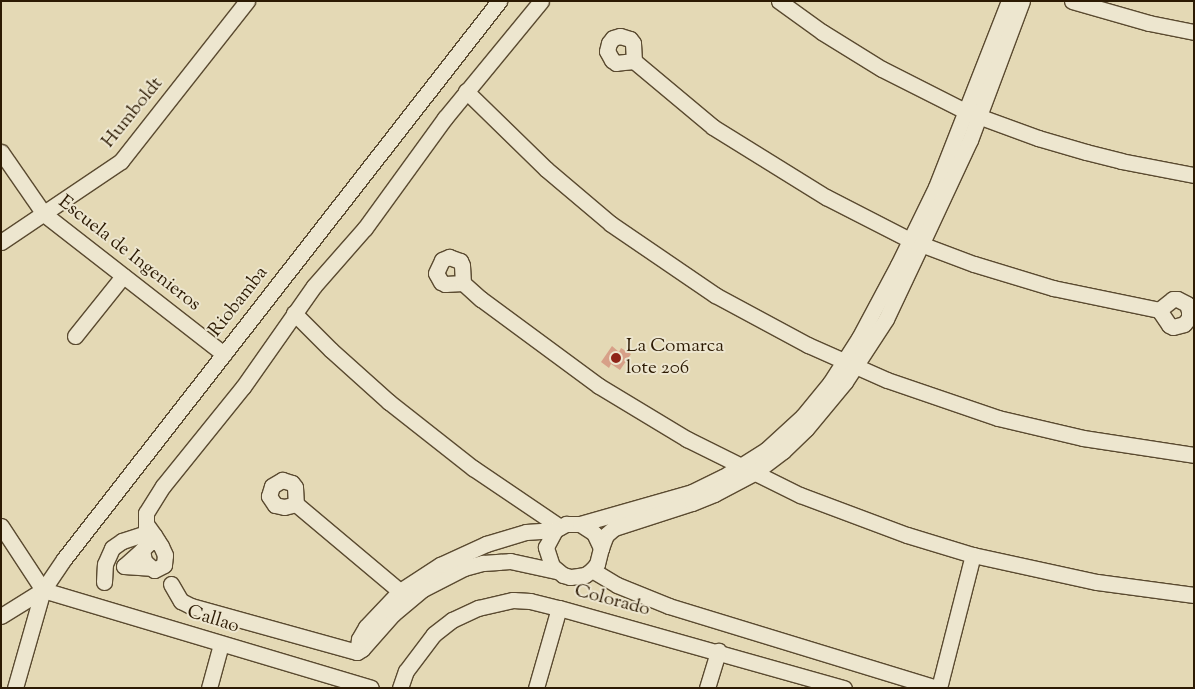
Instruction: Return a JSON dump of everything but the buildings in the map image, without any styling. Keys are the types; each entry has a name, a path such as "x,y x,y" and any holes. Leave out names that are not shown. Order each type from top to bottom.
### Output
{"street":[{"name":"Humboldt","path":"1,242 122,161 247,1"},
{"name":"Riobamba","path":"1,616 43,590 64,558 499,1"},
{"path":"541,1 466,92 365,228 294,313 243,386 151,502 146,513 148,539 156,566 182,601 191,606 357,652 359,639 366,627 440,565 467,552 526,532 558,528 573,523 580,524 692,492 747,470 782,451 806,429 851,363 886,319 916,242 970,140 972,114 1009,1"},
{"path":"780,1 822,32 882,69 972,114 1038,138 1086,152 1129,163 1194,174"},
{"path":"972,114 1022,1"},
{"path":"1072,1 1149,23 1194,32"},
{"path":"634,61 713,127 753,153 826,197 916,242 1053,288 1159,310"},
{"path":"466,92 546,169 611,224 649,252 753,317 808,345 887,380 998,418 1083,438 1194,455"},
{"name":"Escuela de Ingenieros","path":"1,152 44,214 224,354"},
{"path":"75,336 123,276"},
{"path":"463,283 526,334 599,386 687,439 800,495 852,515 973,555 1097,582 1194,594"},
{"path":"294,313 331,350 389,402 472,468 558,528"},
{"path":"405,596 464,568 483,563 510,561 577,577 592,570 597,564 606,535 614,528 714,494 747,470"},
{"path":"296,504 405,596"},
{"path":"580,524 594,533 601,548"},
{"path":"1,526 43,590 15,688"},
{"path":"556,571 547,554 548,541 558,528"},
{"path":"148,539 144,561 156,566"},
{"path":"95,606 104,582 110,574 124,566 148,539"},
{"path":"104,582 105,564 112,548 122,541 148,539"},
{"path":"592,570 617,585 669,606 938,688 973,555"},
{"path":"124,566 156,566"},
{"name":"Callao","path":"43,590 371,688"},
{"name":"Colorado","path":"400,688 406,671 416,655 434,634 452,620 478,608 513,600 530,601 559,608 718,651 844,688"},
{"path":"536,688 559,608"},
{"path":"209,688 221,644"},
{"path":"707,688 718,651"}],"place":[{"name":"La Comarca lote 206","path":"616,358"}]}
